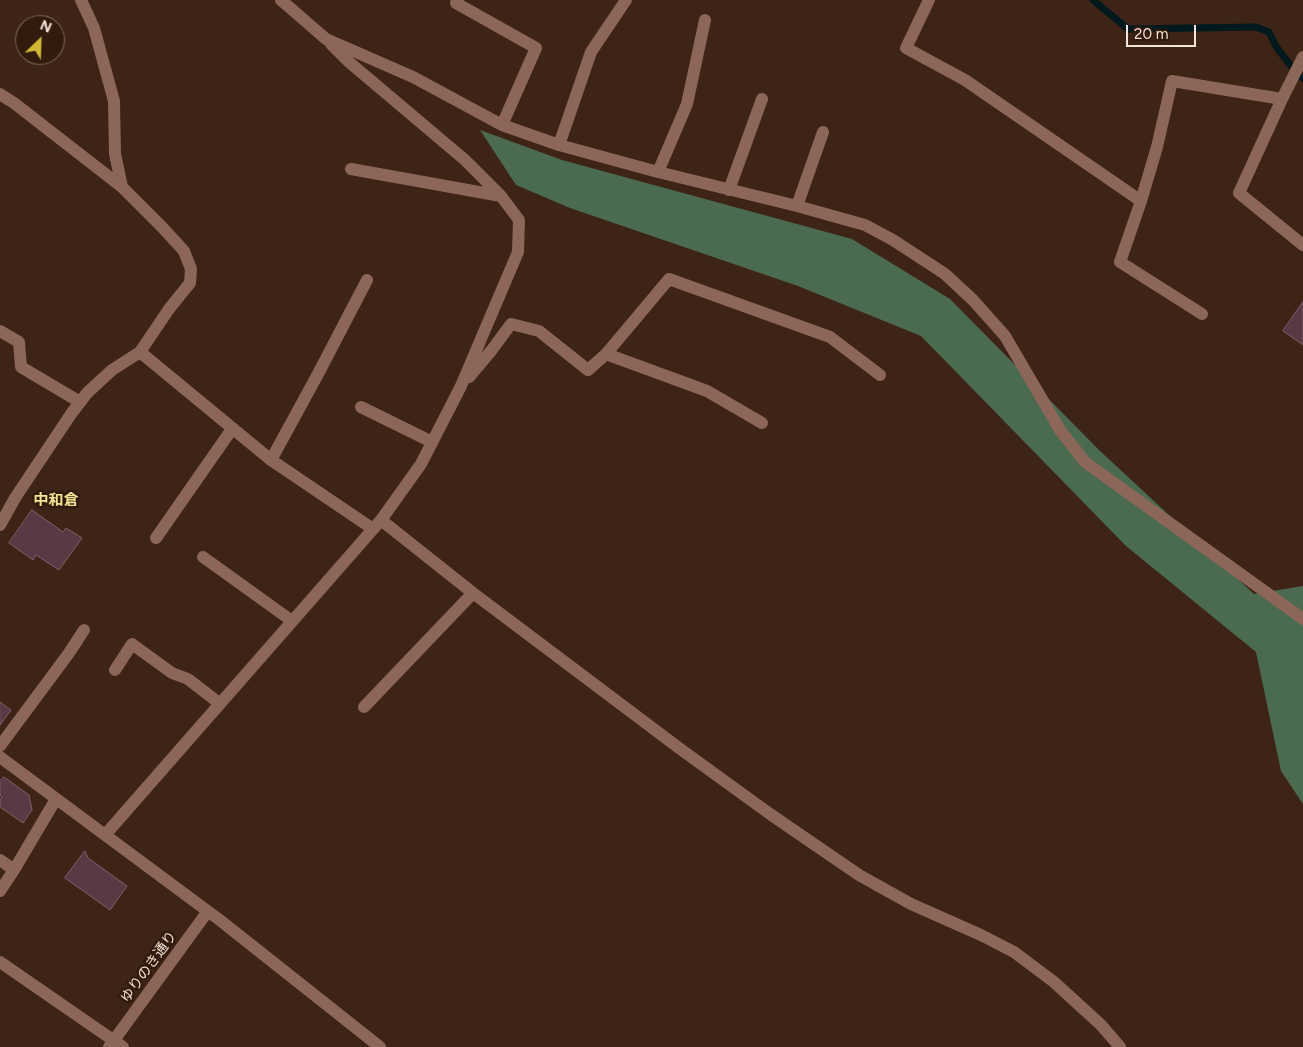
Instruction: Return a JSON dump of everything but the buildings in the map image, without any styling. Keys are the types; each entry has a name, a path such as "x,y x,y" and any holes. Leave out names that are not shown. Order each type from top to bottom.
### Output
{"street":[{"path":"81,0 94,28 114,101 115,154 122,187"},
{"path":"105,835 377,524 421,464 461,386 518,252 519,220 501,196 465,160 349,62 281,0"},
{"path":"558,144 591,52 626,0"},
{"path":"929,0 906,48 965,80 1140,201"},
{"path":"456,3 536,48 502,125"},
{"path":"658,172 687,104 705,20"},
{"path":"326,39 413,77 502,125 558,144 658,172 797,206 865,225 893,240 945,274 974,300 1005,336 1060,430 1085,462 1303,619"},
{"path":"1303,57 1239,194 1303,245"},
{"path":"1202,314 1120,262 1157,147 1172,81 1282,99"},
{"path":"0,94 122,187 184,251 191,269 190,283 169,309 140,352 112,370 87,393 71,414 15,498 0,525"},
{"path":"729,190 762,99"},
{"path":"797,206 823,132"},
{"path":"351,169 501,196"},
{"path":"461,386 511,324 539,331 588,370 606,354 670,278 830,337 880,375"},
{"path":"271,460 367,280"},
{"path":"0,331 19,342 22,367 80,402"},
{"path":"140,352 271,460 377,524 770,814 859,875 912,904 1014,952 1054,982 1101,1025 1120,1047"},
{"path":"606,354 707,390 762,422"},
{"path":"361,407 432,442"},
{"path":"156,538 232,429"},
{"path":"203,557 292,621"},
{"path":"364,707 473,593"},
{"path":"0,746 69,654 84,630"},
{"path":"115,670 132,644 172,673 188,679 219,703"},
{"path":"0,757 208,911 380,1047"},
{"path":"0,891 56,799"},
{"path":"0,860 14,870"},
{"name":"ゆりのき通り","path":"115,1045 208,911"},
{"path":"0,962 115,1045"}],"green space":[{"path":"480,130 562,160 852,239 950,299 1099,450 1254,594 1303,586 1303,804 1281,771 1256,652 1126,546 921,336 798,286 570,208 516,185"}],"waterway":[{"path":"1093,0 1128,29 1256,27 1269,32 1277,48 1299,76 1303,78"}],"district":[{"name":"中和倉","path":"56,501"}]}
